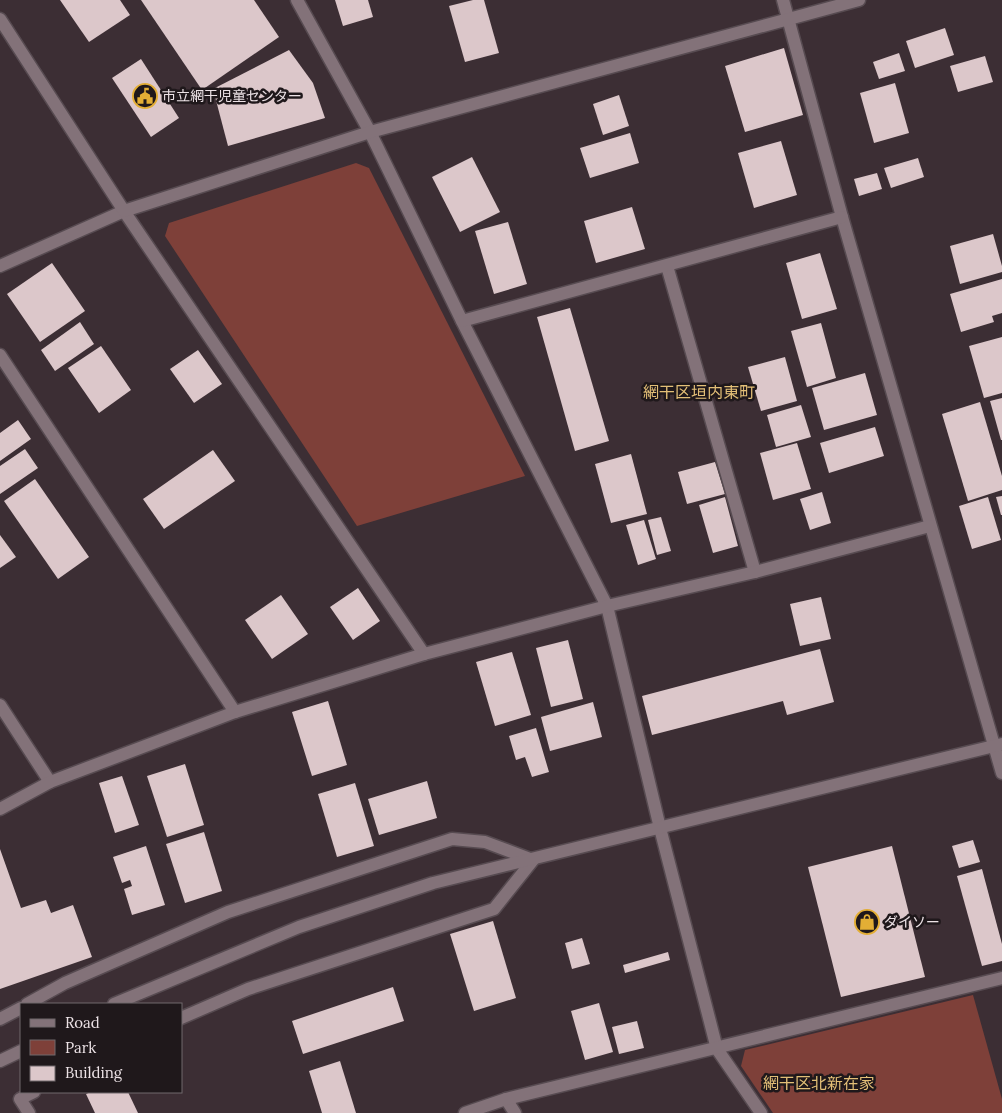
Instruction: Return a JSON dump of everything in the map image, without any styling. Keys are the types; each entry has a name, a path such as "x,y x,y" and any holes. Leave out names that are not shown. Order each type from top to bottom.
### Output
{"street":[{"path":"297,0 370,132 462,321 607,606 660,828 717,1049 761,1113"},
{"path":"783,0 842,217 930,526 998,745 1002,773"},
{"path":"0,266 124,211 370,132 859,0"},
{"path":"0,19 124,211 424,654"},
{"path":"462,321 842,217"},
{"path":"667,266 755,572"},
{"path":"0,355 234,712"},
{"path":"0,809 50,782 234,712 424,654 607,606 755,572 930,526"},
{"path":"0,705 50,782"},
{"path":"116,1003 299,927 433,883 998,745"},
{"path":"29,1003 65,983 228,912 452,838 484,842 533,860"},
{"path":"182,1018 248,989 494,909 533,860"},
{"path":"465,1113 506,1099 1002,978"},
{"path":"0,1019 20,1009"},
{"path":"0,1062 20,1052"},
{"path":"29,1113 20,1099 32,1093"},
{"path":"506,1099 515,1113"}],"green space":[{"path":"356,163 369,168 525,476 357,526 165,236 169,223"},
{"path":"973,995 1002,1099 1002,1113 773,1113 741,1066 745,1050"}],"building":[{"path":"60,0 120,0 130,15 89,42"},
{"path":"141,0 254,0 279,37 202,90"},
{"path":"335,0 368,0 373,17 343,26"},
{"path":"473,0 484,0 499,53 465,62 449,6"},
{"path":"945,28 954,55 915,68 906,41"},
{"path":"784,48 803,115 745,132 725,66"},
{"path":"289,50 313,83 325,118 228,146 213,89"},
{"path":"899,53 905,71 879,79 873,62"},
{"path":"985,56 993,82 958,92 950,66"},
{"path":"141,59 179,118 151,137 112,78"},
{"path":"895,83 909,133 874,143 860,93"},
{"path":"619,95 629,126 603,135 593,104"},
{"path":"630,133 639,163 590,178 580,148"},
{"path":"781,141 797,195 754,208 738,153"},
{"path":"472,157 500,212 460,232 432,177"},
{"path":"918,158 924,177 891,188 884,168"},
{"path":"877,173 882,189 859,196 854,179"},
{"path":"632,207 645,249 596,263 584,221"},
{"path":"508,222 527,284 494,294 475,231"},
{"path":"993,234 1002,272 960,284 950,246"},
{"path":"820,253 837,309 802,319 786,263"},
{"path":"52,263 85,311 40,342 7,294"},
{"path":"1002,279 1002,313 992,316 994,322 961,332 950,294"},
{"path":"570,308 609,441 575,451 537,317"},
{"path":"80,322 94,344 55,371 41,350"},
{"path":"821,323 836,378 807,387 791,331"},
{"path":"1002,337 1002,393 984,398 969,346"},
{"path":"101,346 131,390 99,413 68,368"},
{"path":"198,350 222,384 194,403 170,369"},
{"path":"785,357 797,401 761,411 748,367"},
{"path":"865,373 877,415 824,430 812,388"},
{"path":"1002,398 1002,440 1001,440 990,401"},
{"path":"980,402 1002,476 1002,490 968,501 942,414"},
{"path":"801,405 811,437 776,447 767,415"},
{"path":"18,420 31,439 0,461 0,433"},
{"path":"875,427 884,456 829,473 820,443"},
{"path":"797,443 811,489 773,500 760,453"},
{"path":"25,449 38,468 0,494 0,466"},
{"path":"213,450 235,481 164,529 143,499"},
{"path":"631,454 647,514 611,523 595,464"},
{"path":"715,462 725,494 687,504 678,472"},
{"path":"35,479 89,557 58,579 4,501"},
{"path":"822,492 831,523 810,530 800,499"},
{"path":"1002,496 1002,515 1001,515 996,497"},
{"path":"725,497 738,546 713,553 699,505"},
{"path":"988,497 1001,540 972,549 959,506"},
{"path":"661,517 671,551 657,555 648,520"},
{"path":"644,520 656,559 638,565 626,525"},
{"path":"0,535 16,557 0,568"},
{"path":"358,588 380,621 353,640 330,607"},
{"path":"281,595 308,634 272,659 245,620"},
{"path":"821,597 831,639 800,646 790,604"},
{"path":"568,640 583,699 551,707 536,648"},
{"path":"820,649 834,702 787,715 783,701 652,735 642,696"},
{"path":"512,652 531,715 495,726 476,662"},
{"path":"328,701 347,765 312,776 292,712"},
{"path":"593,702 602,737 550,751 541,717"},
{"path":"536,728 549,772 532,777 525,757 516,760 509,736"},
{"path":"185,764 204,825 167,837 147,776"},
{"path":"122,776 139,825 115,833 99,783"},
{"path":"427,781 437,818 379,835 368,799"},
{"path":"355,783 374,846 337,857 318,794"},
{"path":"204,832 222,891 185,903 166,844"},
{"path":"973,840 980,862 959,868 952,846"},
{"path":"146,846 165,905 132,915 124,889 132,886 130,880 122,883 113,857"},
{"name":"ダイソー","path":"892,846 925,977 841,997 808,867"},
{"path":"0,849 21,908 46,900 51,913 73,905 92,957 0,989"},
{"path":"982,869 1002,944 1002,961 982,966 957,876"},
{"path":"493,921 516,998 474,1011 450,934"},
{"path":"582,938 590,964 572,969 565,943"},
{"path":"668,952 670,960 625,973 623,965"},
{"path":"393,987 404,1021 303,1054 292,1021"},
{"path":"599,1003 613,1052 585,1060 571,1011"},
{"path":"637,1021 644,1048 619,1054 612,1027"},
{"path":"340,1061 356,1113 322,1113 309,1071"},
{"path":"128,1093 138,1113 95,1113 86,1094"}],"place":[{"name":"市立網干児童センター","path":"145,96"},
{"name":"ダイソー","path":"867,922"}],"district":[{"name":"網干区垣内東町","path":"699,392"},
{"name":"網干区北新在家","path":"819,1083"}]}
